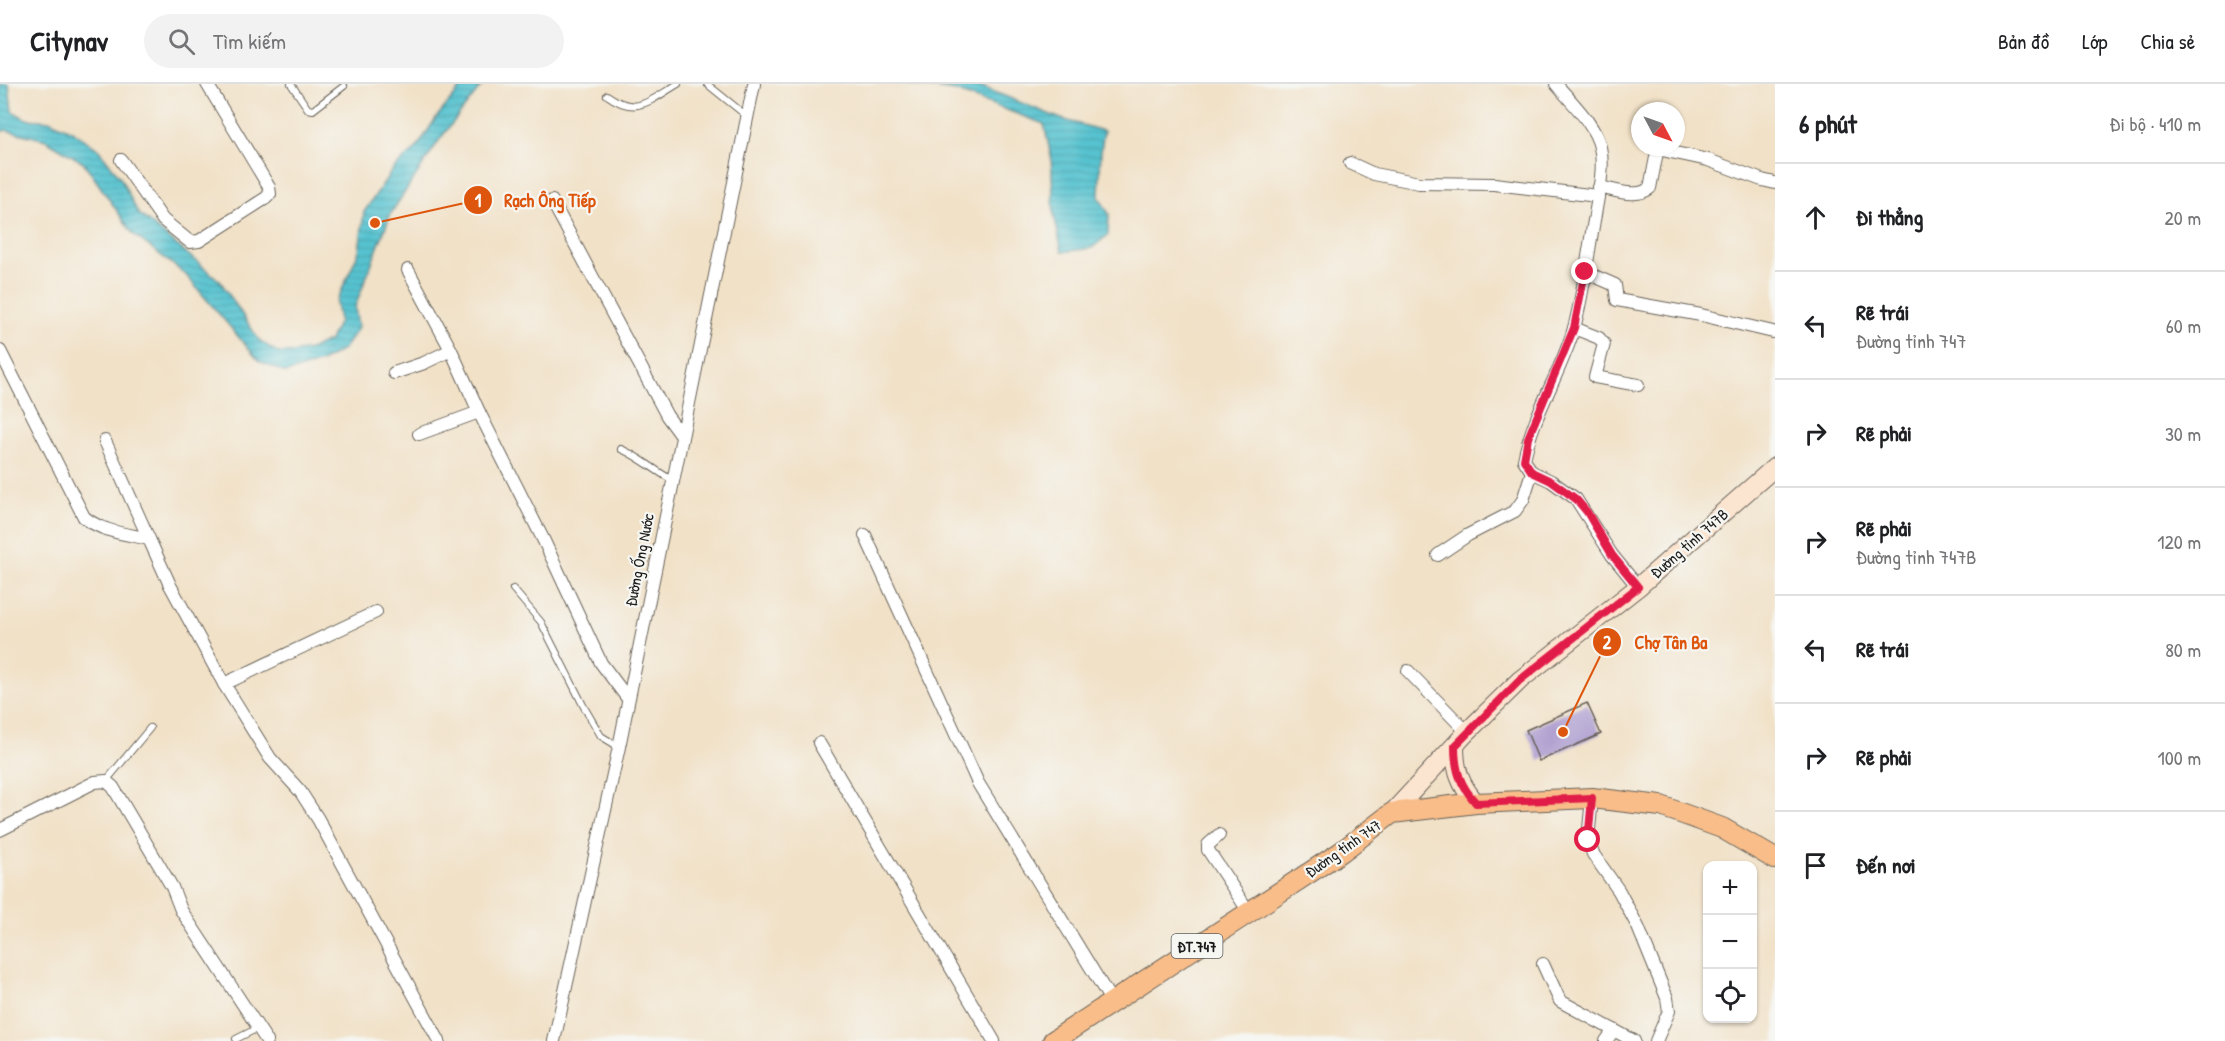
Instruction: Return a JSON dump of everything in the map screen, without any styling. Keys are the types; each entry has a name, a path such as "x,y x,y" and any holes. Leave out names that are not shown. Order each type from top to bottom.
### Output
{"main road":[{"name":"Đường tỉnh 747B","path":"1392,813 1467,732 1520,680 1638,587 1775,467"},
{"path":"1455,746 1455,766 1468,794 1476,803"},
{"name":"Đường tỉnh 747","path":"1053,1041 1341,852 1392,813 1476,803 1592,798 1661,806 1722,828 1775,859"}],"street":[{"path":"121,160 163,220 190,242 199,241 266,198 270,194 269,187 207,84"},
{"name":"Đường Ống Nước","path":"554,1041 619,747 754,84"},
{"path":"1556,84 1596,136 1601,163 1585,272 1574,328 1528,438 1524,460 1532,472 1551,481 1576,499 1587,512 1612,555 1638,587"},
{"path":"1685,154 1775,183"},
{"path":"1350,163 1374,174 1419,183 1494,184 1632,194 1644,193 1650,188 1656,156"},
{"path":"552,201 667,416 681,435"},
{"path":"408,270 451,350 601,663 628,699"},
{"path":"1585,272 1615,285 1617,300 1701,315 1773,332"},
{"path":"1574,328 1599,338 1604,344 1595,376 1638,386"},
{"path":"394,373 424,363 451,350"},
{"path":"0,351 84,517 105,529 149,539"},
{"path":"419,434 479,412"},
{"path":"105,441 170,585 224,684 270,758 300,791 318,819 439,1041"},
{"path":"1438,555 1515,511 1523,500 1532,472"},
{"path":"865,535 978,783 1112,1002"},
{"path":"224,684 376,612"},
{"path":"1408,671 1467,732"},
{"path":"819,743 994,1041"},
{"path":"0,830 96,782 106,781 113,787 172,887 181,909 267,1041"},
{"path":"1592,798 1588,840 1593,854 1619,891 1638,927 1666,998 1669,1011 1656,1041"},
{"path":"1219,835 1208,845 1208,850 1249,912"},
{"path":"1543,964 1560,1001 1634,1041"},
{"path":"1606,1041 1614,1030"}],"lane":[{"path":"291,84 303,104 313,110 344,86"},
{"path":"607,95 619,104 631,107 642,105 678,84"},
{"path":"707,84 748,117"},
{"path":"621,449 638,456 652,469 672,480"},
{"path":"513,589 541,622 584,707 602,736 619,747"},
{"path":"106,781 150,728"},
{"path":"237,1039 258,1027"}],"water":[{"path":"0,84 9,84 12,111 26,119 51,121 72,131 98,149 120,177 138,213 220,281 259,340 278,353 293,353 310,350 330,340 339,321 336,303 359,251 364,212 393,169 416,149 436,118 464,84 483,84 440,139 391,213 355,307 358,328 343,350 321,362 286,373 259,361 185,274 133,234 84,163 46,140 6,130 0,132"},
{"path":"905,84 975,84 1061,119 1104,131 1099,197 1109,214 1108,235 1092,248 1062,252 1054,215 1051,156 1044,124 956,91"}],"building":[{"path":"1587,703 1601,734 1539,761 1526,730"}],"place":[{"name":"Rạch Ông Tiếp","path":"375,223"},
{"name":"Chợ Tân Ba","path":"1563,732"}],"route":[{"path":"1585,272 1574,328 1528,438 1524,460 1532,472 1551,481 1576,499 1587,512 1612,555 1638,587 1520,680 1455,746 1455,766 1460,780 1476,803 1592,798 1588,840"}]}
